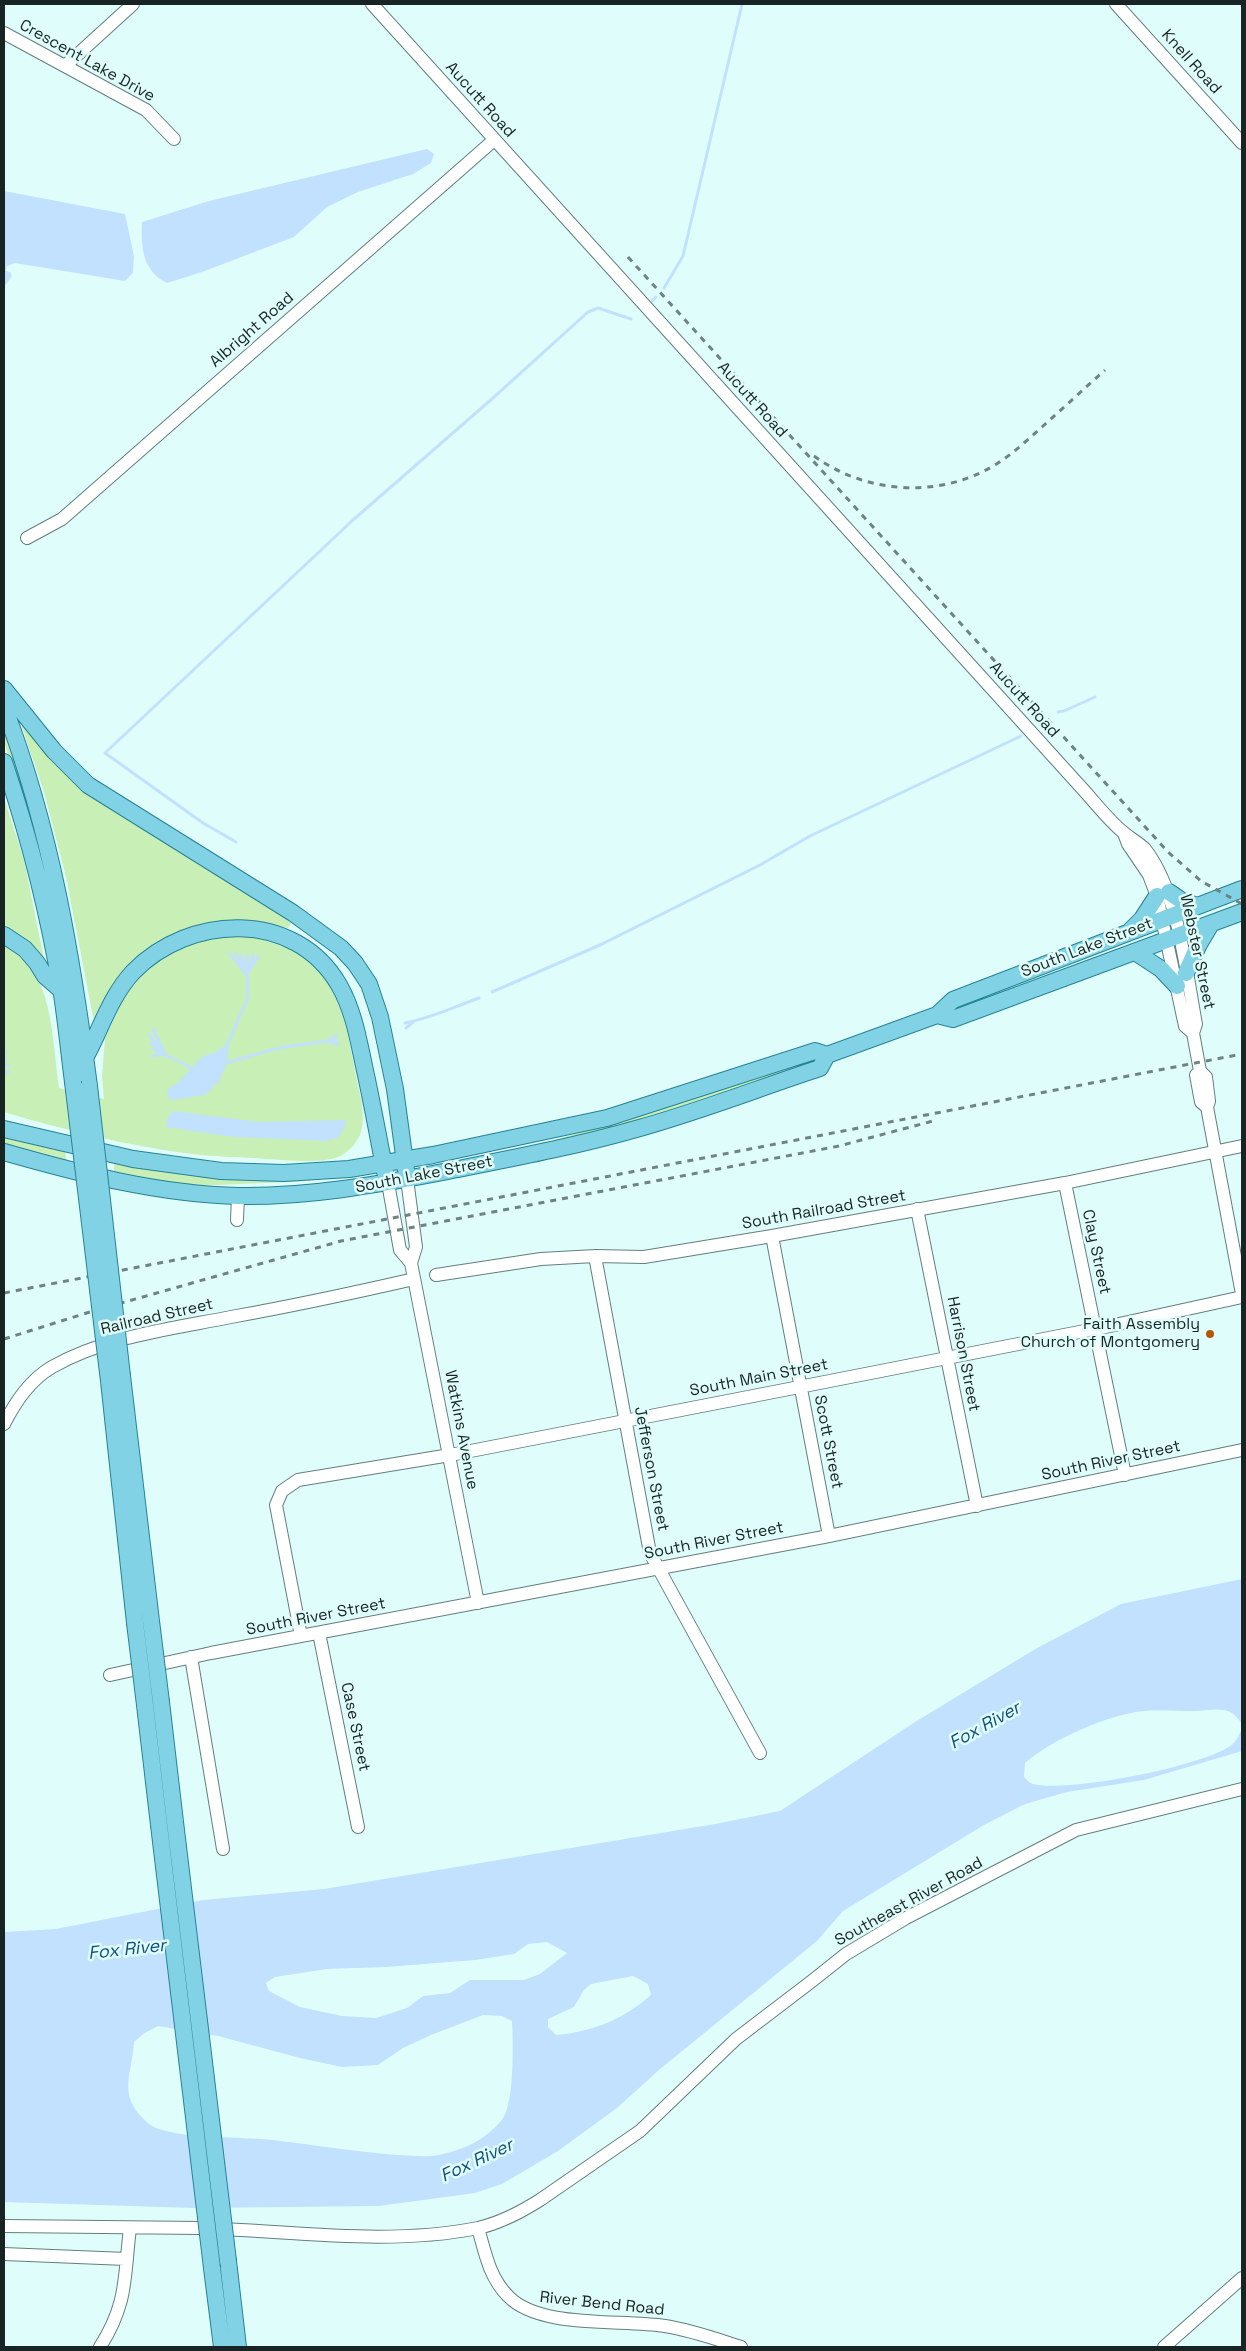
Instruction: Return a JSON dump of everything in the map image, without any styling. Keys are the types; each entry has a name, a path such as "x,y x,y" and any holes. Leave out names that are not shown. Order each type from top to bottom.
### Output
{"main road":[{"path":"4,689 54,751 88,785 293,913 341,948 350,958 368,984 378,1010 395,1089 407,1179"},
{"path":"4,707 35,798 54,871 67,932 89,1086 115,1379"},
{"path":"4,762 36,869 61,990 115,1379 167,1824 212,2268 222,2347"},
{"name":"South Lake Street","path":"4,1152 142,1187 238,1196 309,1194 388,1183 558,1149 639,1129 820,1068 827,1055 936,1015 952,1000 1242,889"},
{"path":"1129,932 1163,894 1198,906"},
{"name":"South Lake Street","path":"936,1015 953,1019 1242,912"},
{"path":"1135,952 1181,979 1211,924"},
{"path":"85,1058 117,993 132,973 158,951 188,935 217,928 251,929 286,939 305,949 323,963 338,984 348,1004 356,1028 388,1183"},
{"path":"4,935 25,949 45,976 61,990"},
{"name":"South Lake Street","path":"4,1130 133,1159 221,1171 315,1172 384,1163 607,1118 815,1050 827,1055"},
{"path":"167,1824 228,2261 238,2347"}],"street":[{"path":"65,66 133,4"},
{"name":"Aucutt Road","path":"372,4 1109,817"},
{"name":"Knell Road","path":"1116,4 1242,143"},
{"name":"Crescent Lake Drive","path":"4,33 146,110 174,139"},
{"name":"Albright Road","path":"27,538 62,519 494,140"},
{"name":"Webster Street","path":"1109,817 1124,833 1128,844 1163,894 1181,979 1196,1024 1193,1033 1200,1071 1196,1076 1201,1102 1207,1106 1242,1295"},
{"name":"South Railroad Street","path":"436,1275 541,1259 595,1256 644,1257 1065,1183 1242,1146"},
{"name":"Watkins Avenue","path":"407,1179 416,1247 411,1263 478,1603"},
{"name":"Watkins Avenue","path":"388,1183 400,1250 411,1263"},
{"name":"Clay Street","path":"1065,1183 1125,1475"},
{"path":"237,1220 238,1196"},
{"name":"Harrison Street","path":"917,1210 977,1506"},
{"name":"Scott Street","path":"772,1236 829,1536"},
{"name":"Jefferson Street","path":"595,1256 650,1553 760,1753"},
{"name":"Railroad Street","path":"4,1424 32,1381 52,1367 88,1350 141,1334 318,1301 414,1279"},
{"name":"South Main Street","path":"301,1636 276,1505 282,1491 298,1480 450,1454 948,1358 1095,1329 1242,1295"},
{"name":"South River Street","path":"110,1675 191,1657 829,1536 1242,1450"},
{"name":"Case Street","path":"319,1633 358,1827"},
{"path":"191,1657 223,1849"},
{"name":"Southeast River Road","path":"4,2226 201,2228 369,2235 419,2234 478,2228 526,2209 640,2131 736,2039 846,1954 906,1918 1076,1830 1242,1789"},
{"path":"100,2347 121,2307 126,2284 126,2259 130,2228"},
{"name":"River Bend Road","path":"478,2228 486,2259 499,2286 508,2298 529,2312 554,2318 663,2326 698,2333 741,2347"},
{"path":"4,2254 126,2259"},
{"path":"1164,2347 1242,2280"}],"green space":[{"path":"20,721 51,758 293,920 288,928 264,923 242,922 174,936 95,1027 66,877 44,792"},
{"path":"4,725 19,767 58,922 21,792 4,742"},
{"path":"4,798 24,860 45,964 4,929"},
{"path":"233,935 269,941 290,949 309,962 318,971 334,995 340,1007 348,1035 363,1112 360,1136 345,1153 335,1158 316,1161 192,1154 144,1147 97,1137 4,1112 4,943 20,954 31,966 39,981 50,1016 59,1088 104,1099 102,1076 105,1039 127,990 156,961 193,941"},
{"path":"787,1066 789,1070 702,1100 556,1143 554,1140 646,1113"},
{"path":"4,1136 65,1151 67,1163 4,1145"},
{"path":"114,1162 311,1178 311,1181 195,1186 114,1175"}],"water":[{"path":"427,149 434,154 431,163 413,174 358,192 327,207 294,237 202,272 167,283 152,272 148,265 143,249 142,222 209,201"},
{"path":"4,191 125,214 134,256 133,273 125,281 15,263 7,266 6,271 10,272 12,276 4,287"},
{"path":"229,1041 227,1063 219,1081 205,1095 173,1100 167,1097 168,1089 182,1078 202,1057 214,1053"},
{"path":"173,1111 259,1122 345,1120 346,1124 339,1137 327,1141 233,1137 166,1127 167,1119"},
{"name":"Fox River","path":"1242,1579 1242,1724 1232,1713 1221,1710 1144,1711 1130,1713 1081,1730 1036,1754 1025,1763 1024,1777 1033,1784 1050,1786 1075,1785 1136,1776 1195,1761 1218,1752 1233,1744 1242,1728 1242,1751 1144,1780 1067,1792 1025,1804 984,1825 843,1911 817,1941 659,2070 617,2108 558,2151 502,2184 475,2193 379,2206 193,2208 4,2202 4,1932 56,1929 203,1900 324,1889 715,1824 780,1811 915,1722 1037,1648 1121,1604","holes":["547,1942 567,1953 540,1974 524,1980 470,1980 450,1993 423,1996 407,2008 376,2018 342,2016 300,2007 269,1991 266,1983 275,1977 327,1969 386,1967 475,1960 514,1954 528,1944","633,1976 648,1984 651,1995 630,2011 607,2023 582,2031 556,2035 548,2027 548,2019 574,2007 584,1990 591,1984","483,2015 502,2016 512,2021 512,2073 506,2113 501,2121 486,2135 461,2149 442,2154 428,2156 398,2155 273,2140 199,2136 170,2132 152,2126 139,2114 133,2105 128,2088 134,2042 143,2034 158,2026 218,2036 342,2067 378,2065 403,2048"]}],"waterway":[{"path":"664,288 683,256 742,4"},
{"path":"652,301 656,297"},
{"path":"236,842 203,823 105,753 353,520 588,312 598,308 631,319"},
{"path":"1058,712 1095,697"},
{"path":"492,992 600,945 760,865 810,836 1021,736"},
{"path":"230,954 247,975"},
{"path":"236,954 243,968"},
{"path":"241,955 245,967"},
{"path":"228,1043 248,997 247,955"},
{"path":"249,970 253,955"},
{"path":"247,974 258,956"},
{"path":"405,1023 479,998"},
{"path":"406,1028 413,1022"},
{"path":"153,1029 165,1054"},
{"path":"149,1035 162,1050"},
{"path":"330,1039 337,1035"},
{"path":"225,1063 278,1048 336,1040"},
{"path":"330,1042 339,1044"},
{"path":"151,1043 159,1049"},
{"path":"153,1049 186,1065 194,1071"},
{"path":"152,1056 165,1054"},
{"path":"4,1066 8,1065"},
{"path":"4,1072 9,1072"}],"railway":[{"path":"628,257 1168,852 1201,881 1242,904"},
{"path":"814,456 835,469 858,479 881,485 905,488 953,483 976,475 1010,455 1105,370"},
{"path":"4,1293 1242,1054"},
{"path":"4,1339 93,1311 341,1241 839,1146 933,1121"}],"place":[{"name":"Faith Assembly Church of Montgomery","path":"1210,1334"}]}
